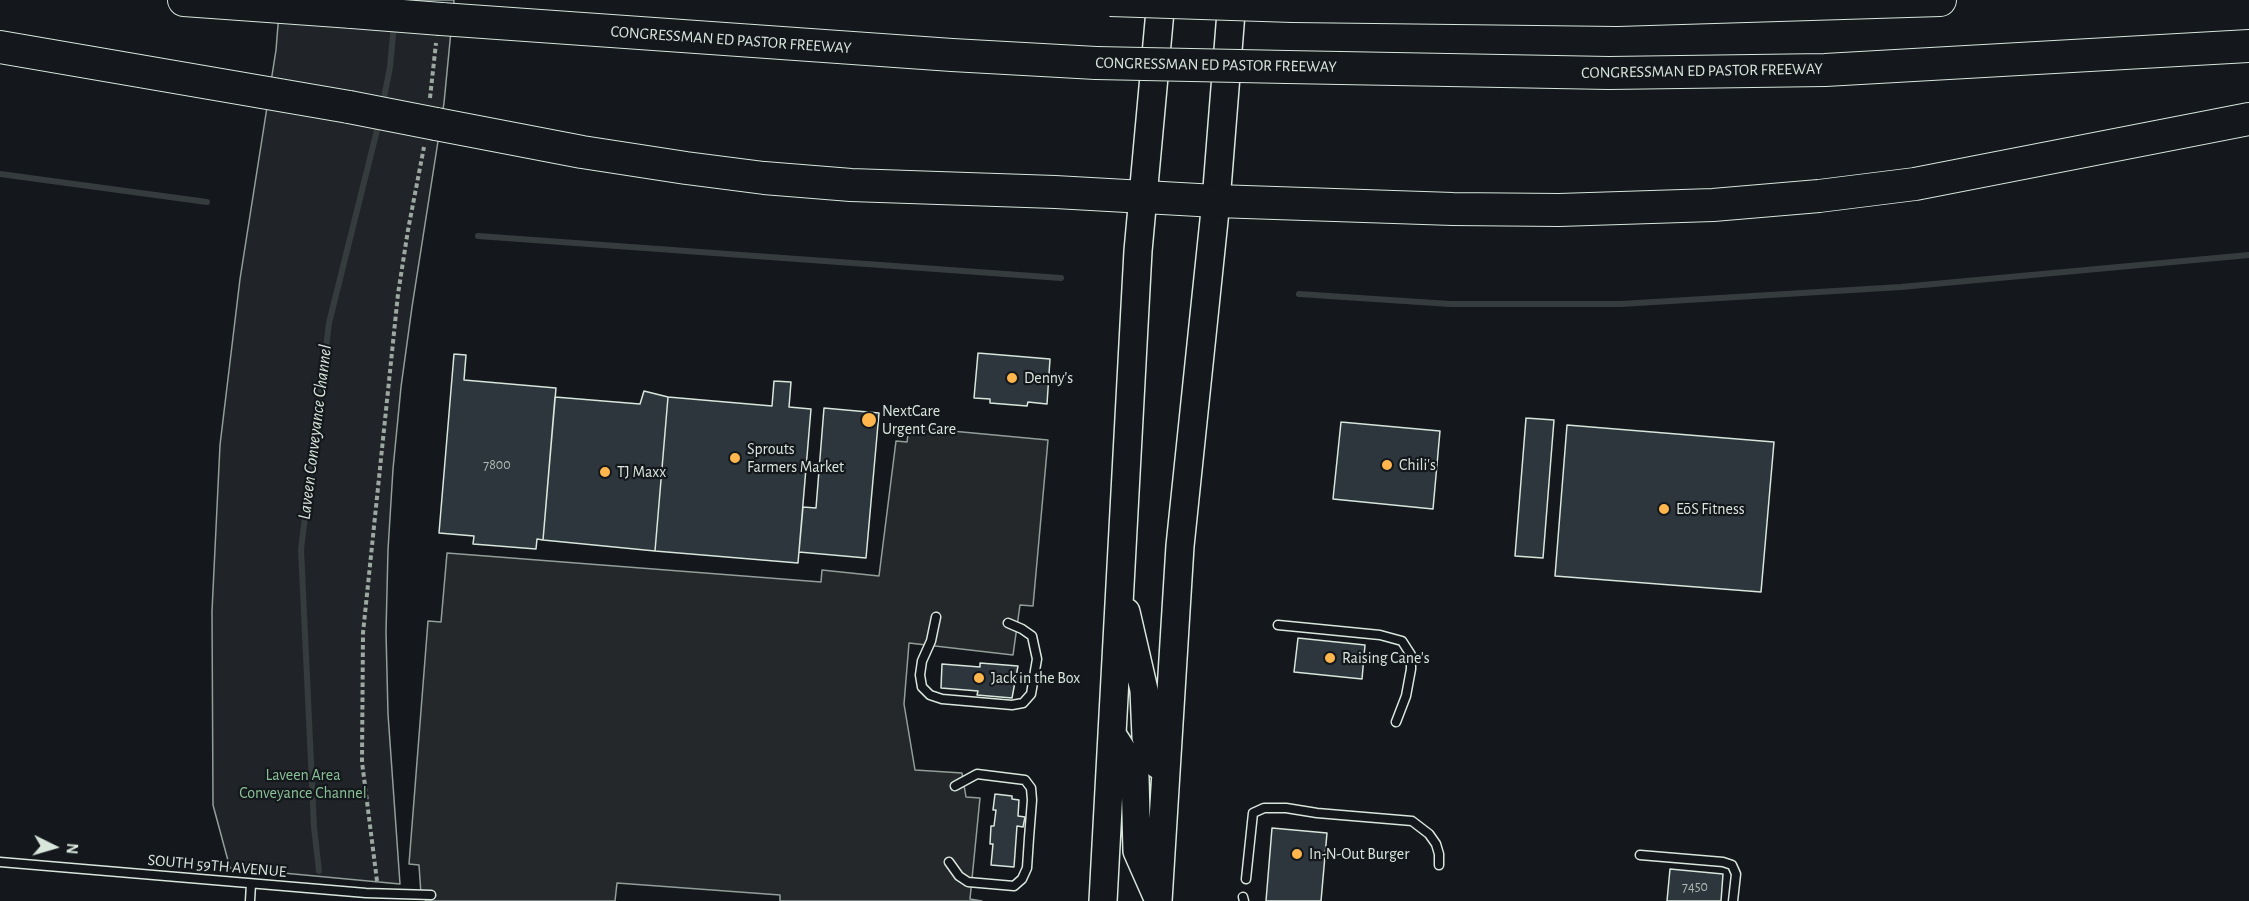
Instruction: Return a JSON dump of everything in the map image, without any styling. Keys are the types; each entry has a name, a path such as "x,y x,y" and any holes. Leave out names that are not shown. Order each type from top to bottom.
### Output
{"highway":[{"name":"CONGRESSMAN ED PASTOR FREEWAY","path":"184,0 1096,63 1609,73 1825,70 2249,46"},
{"path":"1110,0 1293,6 1617,10 1940,0"},
{"path":"0,47 350,107 582,152 764,178 924,189 1056,192 1216,201 1559,210 1713,205 1819,196 1915,184 2249,119"}],"main road":[{"path":"1103,901 1142,197 1161,0"},
{"path":"1158,899 1180,546 1216,201 1232,0"},
{"path":"1119,588 1144,690 1146,736 1151,754 1157,764 1166,771"},
{"path":"1113,736 1133,766 1137,851 1158,899"}],"lane":[{"path":"936,617 931,641 922,661 920,675 922,687 930,695 942,699 1012,705 1023,703 1031,694 1036,659 1032,636 1008,624"},
{"path":"1278,625 1380,635 1402,641 1411,655 1411,669 1406,696 1396,722"},
{"path":"949,862 959,876 968,882 1014,886 1022,879 1027,868 1032,800 1031,788 1025,780 977,774 955,786"},
{"path":"1246,879 1253,813 1264,808 1286,808 1412,821 1429,834 1436,844 1439,854 1438,866"},
{"path":"1641,855 1723,862 1732,865 1736,874 1733,901"},
{"name":"SOUTH 59TH AVENUE","path":"0,862 366,893 431,895"},
{"path":"250,901 251,884"}],"path":[{"path":"378,893 362,762 363,633 403,262"}],"green space":[{"name":"Laveen Area Conveyance Channel","path":"280,0 454,0 444,103 401,387 388,550 386,632 388,714 400,884 230,868 213,805 212,611 220,445 240,279 276,50"}],"shaded area":[{"path":"909,427 1048,440 1033,606 1020,605 1013,655 909,643 904,704 915,770 962,773 966,797 980,798 970,899 982,901 780,901 780,895 617,883 615,901 426,901 421,894 419,865 409,864 428,621 441,622 447,553 821,582 822,570 879,576 896,441 907,442"}],"building":[{"name":"Denny's","path":"978,353 1050,359 1047,404 1028,402 1027,406 990,403 990,399 974,398"},
{"path":"454,354 466,355 464,380 556,388 543,540 537,539 536,549 473,544 474,536 439,533"},
{"name":"Sprouts Farmers Market","path":"774,381 791,382 789,407 811,409 798,563 655,551 668,397 772,406"},
{"name":"TJ Maxx","path":"644,391 668,397 655,551 543,540 555,397 640,404"},
{"path":"824,408 879,413 866,558 799,552 803,507 816,508"},
{"path":"1526,418 1554,420 1543,558 1515,556"},
{"name":"Chili's","path":"1341,422 1440,431 1433,509 1333,499"},
{"name":"EōS Fitness","path":"1567,425 1774,442 1761,592 1555,576"},
{"name":"Raising Cane's","path":"1298,638 1365,645 1362,679 1294,672"},
{"name":"Jack in the Box","path":"980,663 1018,666 1012,698 977,695 978,691 941,688 942,664 980,667"},
{"path":"995,794 1012,796 1012,799 1019,800 1018,816 1025,817 1023,827 1017,826 1014,867 991,865 993,844 990,844 991,826 994,826 996,810 993,810"},
{"name":"In-N-Out Burger","path":"1272,828 1327,833 1321,901 1266,901"},
{"path":"1670,869 1723,874 1721,901 1667,901"}],"waterway":[{"name":"Laveen Conveyance Channel","path":"383,103 390,67 394,24"},
{"name":"Laveen Conveyance Channel","path":"319,871 314,827 301,549 329,323 379,122"},
{"path":"0,174 207,202"},
{"path":"478,236 1061,278"},
{"path":"1299,294 1450,304 1621,304 1901,287 2249,255"}],"place":[{"name":"Denny's","path":"1012,378"},
{"name":"NextCare Urgent Care","path":"869,420"},
{"name":"Sprouts Farmers Market","path":"735,458"},
{"name":"Chili's","path":"1387,465"},
{"name":"TJ Maxx","path":"605,472"},
{"name":"EōS Fitness","path":"1664,509"},
{"name":"Raising Cane's","path":"1330,658"},
{"name":"Jack in the Box","path":"979,678"},
{"name":"In-N-Out Burger","path":"1297,854"}]}
